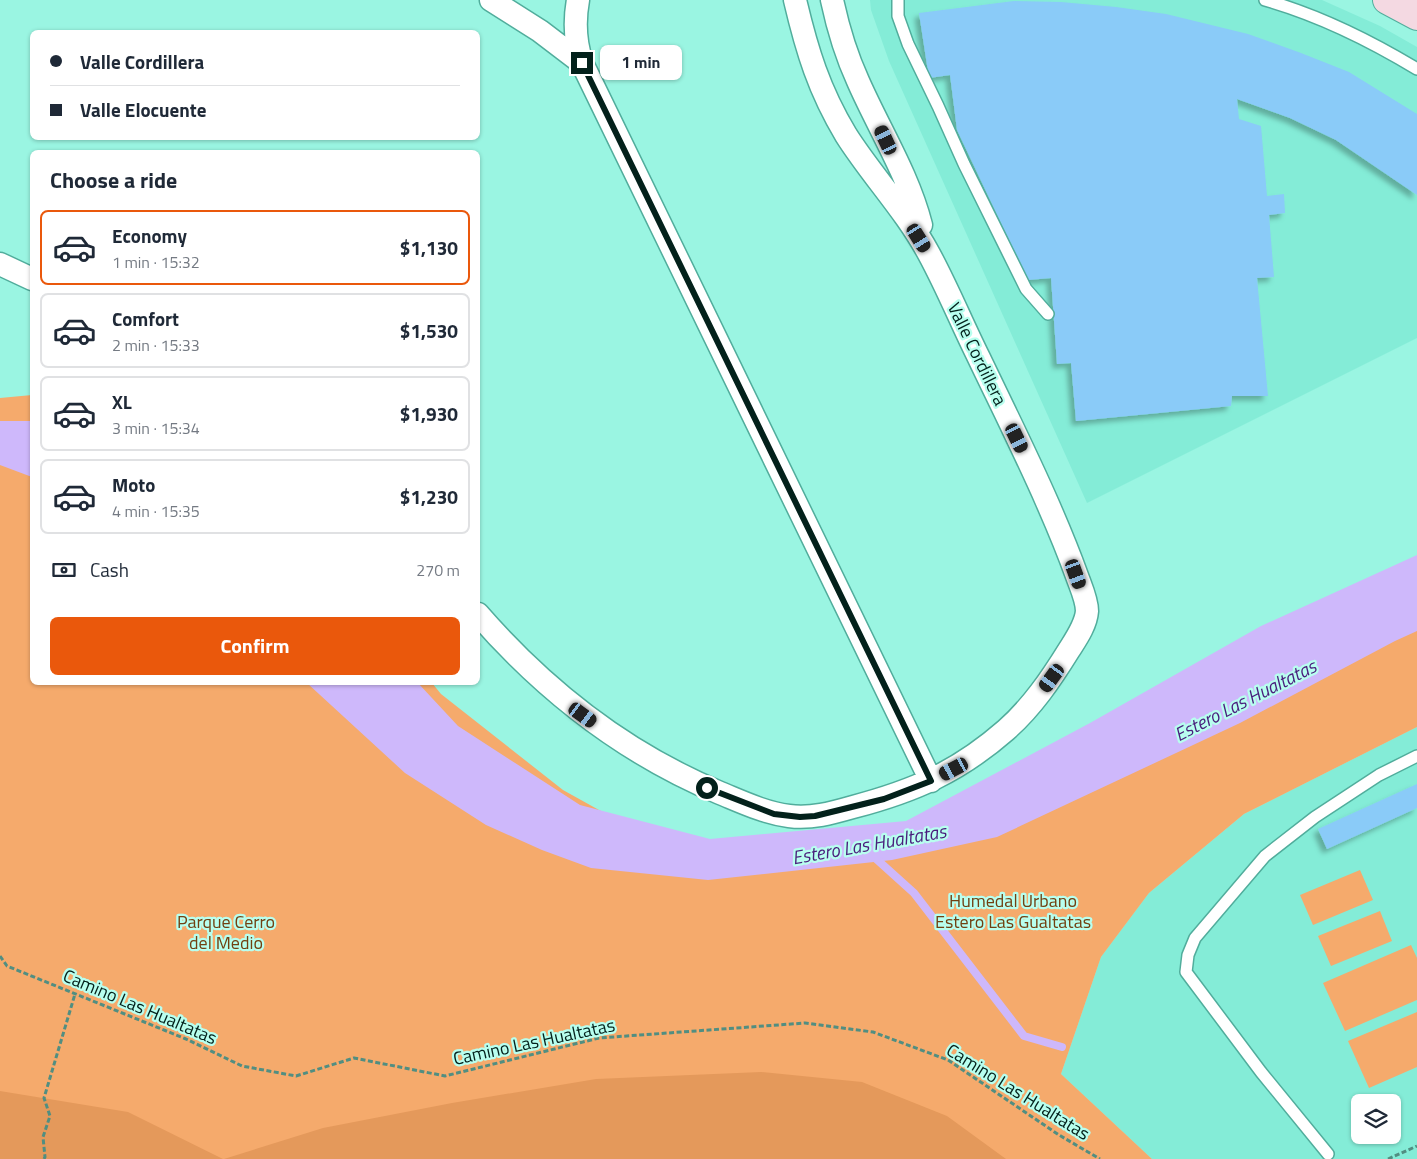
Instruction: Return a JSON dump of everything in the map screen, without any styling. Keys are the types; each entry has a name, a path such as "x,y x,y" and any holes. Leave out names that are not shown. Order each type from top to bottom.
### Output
{"main road":[{"path":"1387,0 1417,16"}],"street":[{"path":"491,0 540,31 582,63"},
{"path":"502,0 511,0"},
{"path":"578,0 575,28 576,43 582,63 931,781"},
{"name":"Valle Cordillera","path":"480,616 542,681 612,736 694,782 774,814 788,816 815,816 884,799 931,781 954,769 994,740 1025,711 1047,684 1081,630 1087,610 1082,590 1064,541 1041,488 928,253 900,207 848,138 836,117 815,74 795,0"},
{"name":"Valle Cordillera","path":"832,0 849,61 910,193 928,253"},
{"path":"0,264 30,278"}],"lane":[{"path":"898,0 898,16 908,44 964,164 1026,289 1048,314"},
{"path":"1265,0 1348,32 1417,69"},
{"path":"1328,1154 1261,1072 1186,972 1188,955 1195,938 1265,856 1315,817 1379,775 1417,756"}],"path":[{"name":"Camino Las Hualtatas","path":"0,956 7,966 186,1039 242,1066 296,1076 354,1058 445,1076 599,1038 619,1036 805,1023 873,1032 948,1060 1059,1135 1100,1159"},
{"path":"44,1159 43,1136 50,1116 44,1098 75,994"},
{"path":"1388,1159 1417,1146"}],"shaded area":[{"path":"870,0 1322,0 1380,26 1417,47 1417,338 1087,503 889,61 871,10"},
{"path":"1417,727 1417,1159 1152,1159 1061,1074 1101,957 1149,893 1244,814"},
{"path":"761,1072 862,1082 947,1116 1006,1159 224,1159 323,1128 452,1103 596,1079"},
{"path":"0,1091 128,1112 223,1159 0,1159"}],"green space":[{"name":"Parque Cerro del Medio","path":"30,395 30,685 434,685 441,694 563,790 617,820 689,847 849,864 1417,588 1417,727 1244,814 1149,893 1101,957 1061,1074 1152,1159 0,1159 0,398"},
{"path":"1360,870 1373,900 1313,925 1300,895"},
{"path":"1380,911 1392,941 1331,966 1318,936"},
{"path":"1411,945 1417,958 1417,1000 1345,1031 1323,983"},
{"path":"1417,1012 1417,1067 1369,1088 1348,1041"}],"water":[{"path":"0,421 30,421 30,476 0,465"},
{"name":"Estero Las Hualtatas","path":"1417,555 1417,631 1240,723 997,837 892,860 708,880 591,868 542,850 486,825 405,773 309,685 420,685 458,726 580,805 710,839 906,821 1090,723 1261,626"}],"building":[{"path":"1014,1 1061,2 1166,14 1248,34 1349,72 1417,114 1417,195 1336,140 1290,118 1237,99 1239,119 1261,126 1267,196 1284,194 1285,213 1269,215 1274,277 1257,278 1268,396 1232,396 1231,406 1076,421 1071,363 1057,364 1051,278 1028,280 957,130 950,75 929,78 919,13"},
{"path":"1417,784 1417,808 1327,849 1318,829"}],"waterway":[{"name":"Estero Las Hualtatas","path":"873,856 914,893 1024,1036 1062,1047"}],"route":[{"path":"582,63 931,781 884,799 830,813 800,817 774,814 707,788"}],"park label":[{"name":"Humedal Urbano Estero Las Gualtatas","path":"1013,911"}]}
